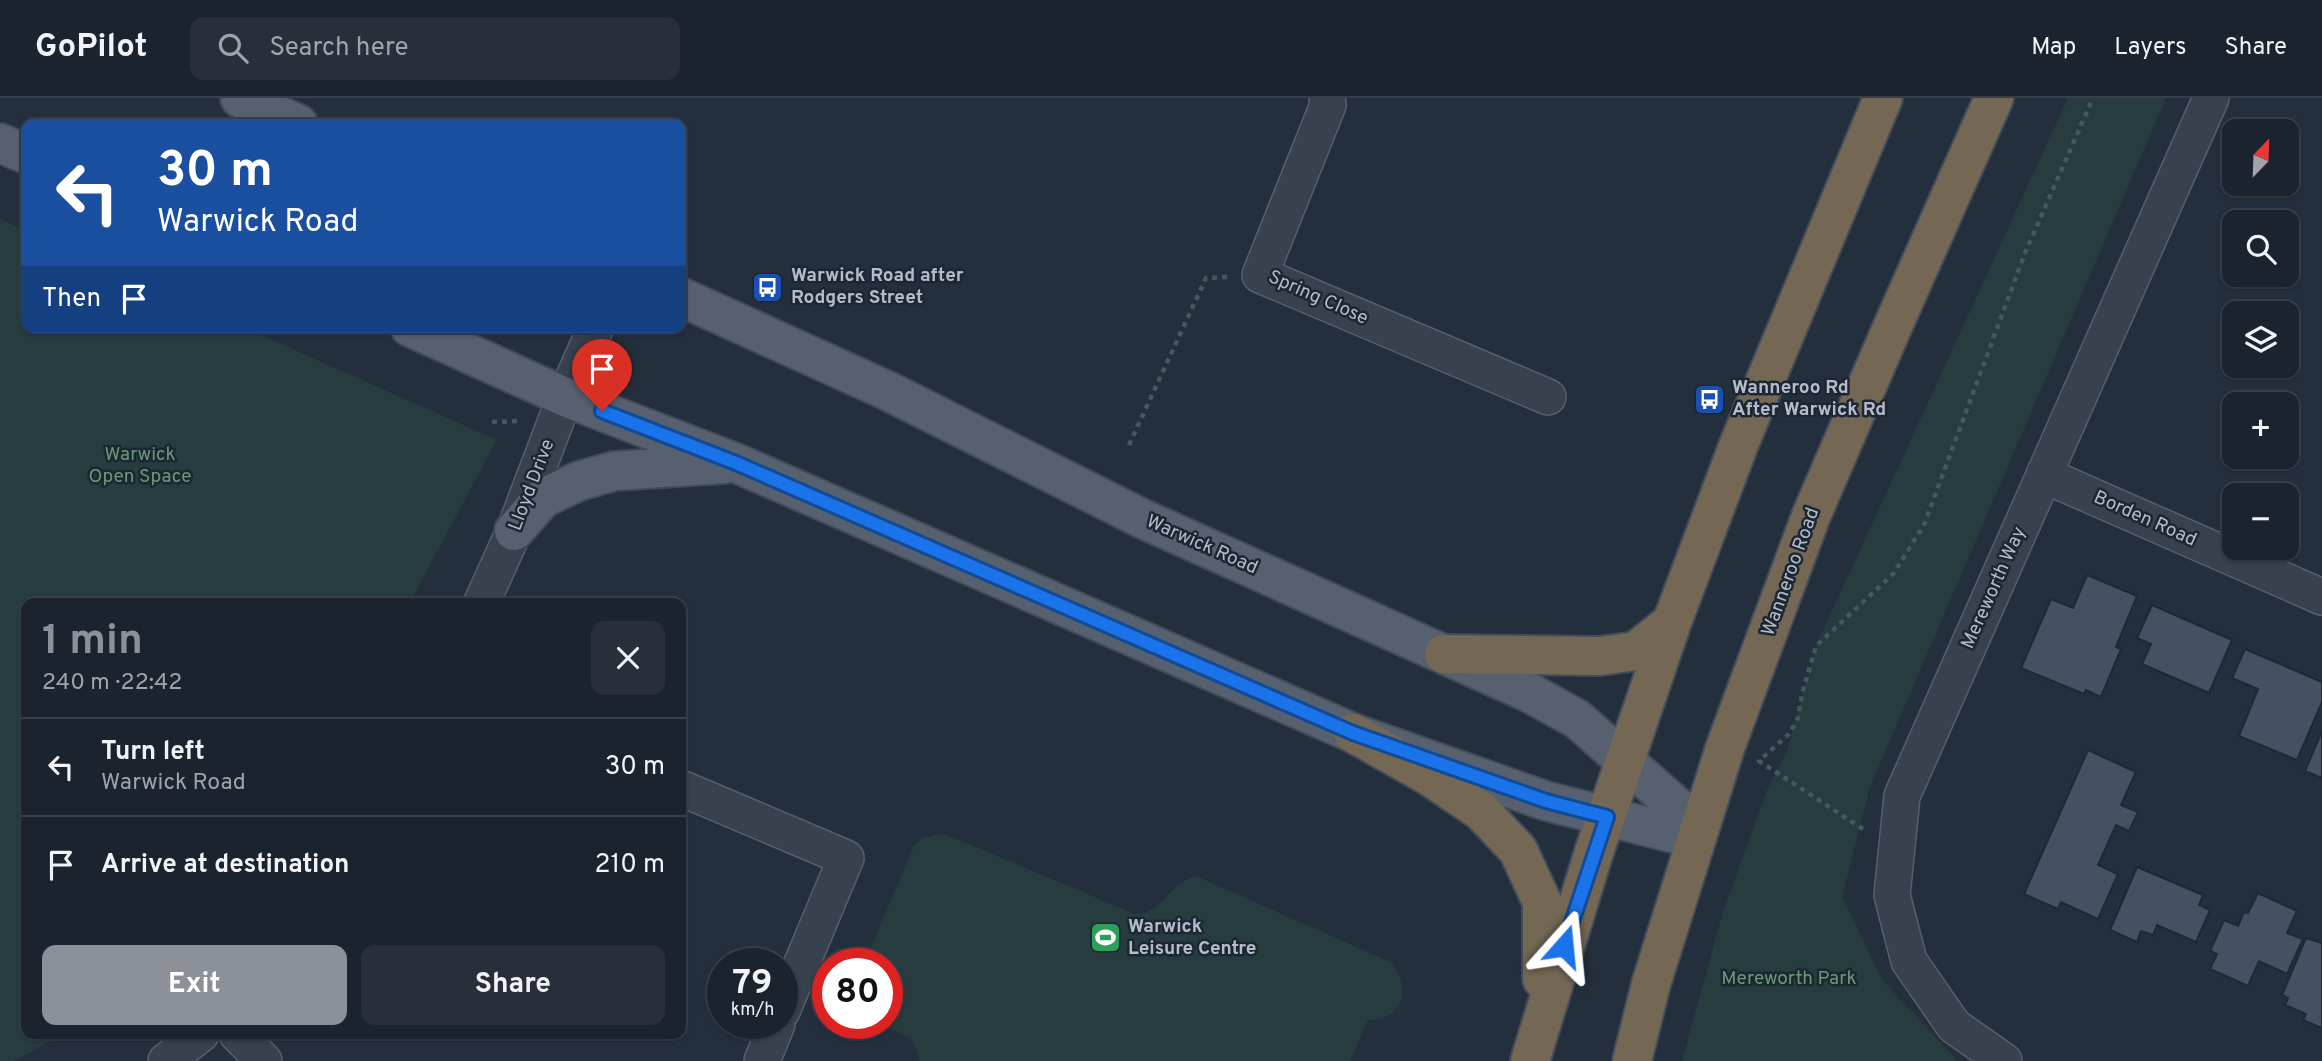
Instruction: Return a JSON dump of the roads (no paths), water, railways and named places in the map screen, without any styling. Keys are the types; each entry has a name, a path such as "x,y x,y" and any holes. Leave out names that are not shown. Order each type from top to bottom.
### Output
{"highway":[{"path":"1530,1061 1542,1016 1672,622 1739,444 1883,98"},
{"name":"Wanneroo Road","path":"1632,1061 1651,984 1698,833 1726,748 1811,516 1994,98"},
{"path":"1444,654 1600,656 1636,651 1672,622"},
{"path":"1353,733 1429,776 1482,811 1518,850 1542,902 1542,1016"}],"main road":[{"path":"240,98 287,119"},
{"path":"0,143 21,153"},
{"name":"Warwick Road","path":"686,300 888,391 1143,519 1530,693 1577,719 1698,833"},
{"path":"423,333 565,397 736,463 1353,733 1546,801 1607,817 1698,833"},
{"path":"514,531 543,498 579,481 614,471 736,463"}],"street":[{"name":"Spring Close","path":"1327,98 1328,105 1260,275 1548,397"},
{"name":"Mereworth Way","path":"2004,1061 1954,1026 1909,961 1892,895 1902,796 2211,98"},
{"name":"Lloyd Drive","path":"484,598 514,531 565,397 593,333"},
{"name":"Borden Road","path":"2045,475 2322,597"},
{"path":"686,790 846,858 798,973"},
{"path":"166,1061 195,1039"},
{"path":"242,1039 264,1061"},
{"path":"762,1061 771,1039"}],"place":[{"name":"Warwick Road after Rodgers Street","path":"768,287"},
{"name":"Wanneroo Rd After Warwick Rd","path":"1709,399"},
{"name":"Warwick Leisure Centre","path":"1105,938"}],"park label":[{"name":"Warwick Open Space","path":"140,466"},
{"name":"Mereworth Park","path":"1789,979"}]}
